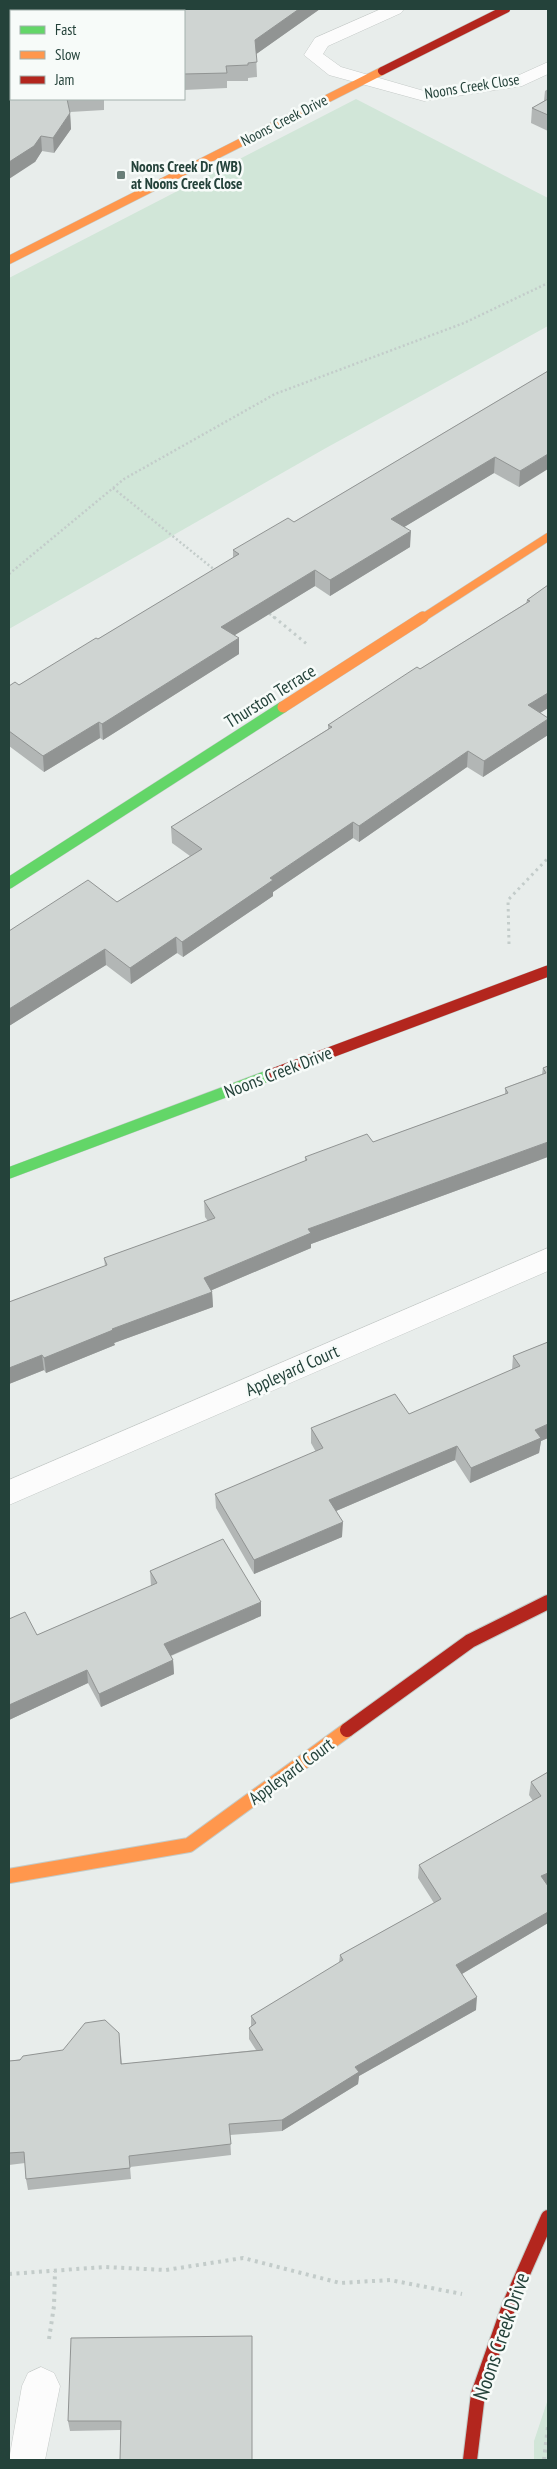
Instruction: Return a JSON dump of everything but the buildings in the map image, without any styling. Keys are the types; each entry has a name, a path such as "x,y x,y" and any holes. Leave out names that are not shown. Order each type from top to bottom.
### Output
{"street":[{"name":"Noons Creek Close","path":"395,9 321,42 314,55 335,70 424,96 522,81 548,67"},
{"name":"Noons Creek Drive","path":"9,260 499,10"},
{"name":"Thurston Terrace","path":"9,883 548,537"},
{"name":"Noons Creek Drive","path":"9,1173 548,971"},
{"name":"Appleyard Court","path":"9,1493 548,1259"},
{"name":"Appleyard Court","path":"9,1876 190,1846 470,1641 548,1602"},
{"name":"Noons Creek Drive","path":"470,2460 478,2394 510,2303 548,2216"},
{"path":"26,2460 41,2386"}],"path":[{"path":"9,10 13,9"},
{"path":"9,574 124,479 275,394 464,323 548,283"},
{"path":"113,488 220,575"},
{"path":"258,605 297,636"},
{"path":"510,985 508,900 548,858"},
{"path":"9,2274 104,2266 166,2270 243,2258 340,2283 390,2280 510,2303"},
{"path":"41,2386 54,2306 55,2271"},
{"path":"544,2460 548,2426"}],"green space":[{"path":"356,99 548,198 548,326 326,448 9,629 9,278"},
{"path":"548,2399 548,2460 534,2460 534,2441"}],"traffic: fast":[{"path":"9,883 283,707"},
{"path":"9,1173 270,1075"}],"traffic: slow":[{"path":"9,260 382,71"},
{"path":"283,707 548,537"},
{"path":"9,1876 189,1845 347,1730"}],"traffic: jam":[{"path":"382,71 506,9"},
{"path":"270,1075 548,971"},
{"path":"347,1730 470,1641 548,1602"},
{"path":"470,2460 478,2394 510,2303 548,2217"}],"place":[{"name":"Noons Creek Dr (WB) at Noons Creek Close","path":"121,175"}]}
